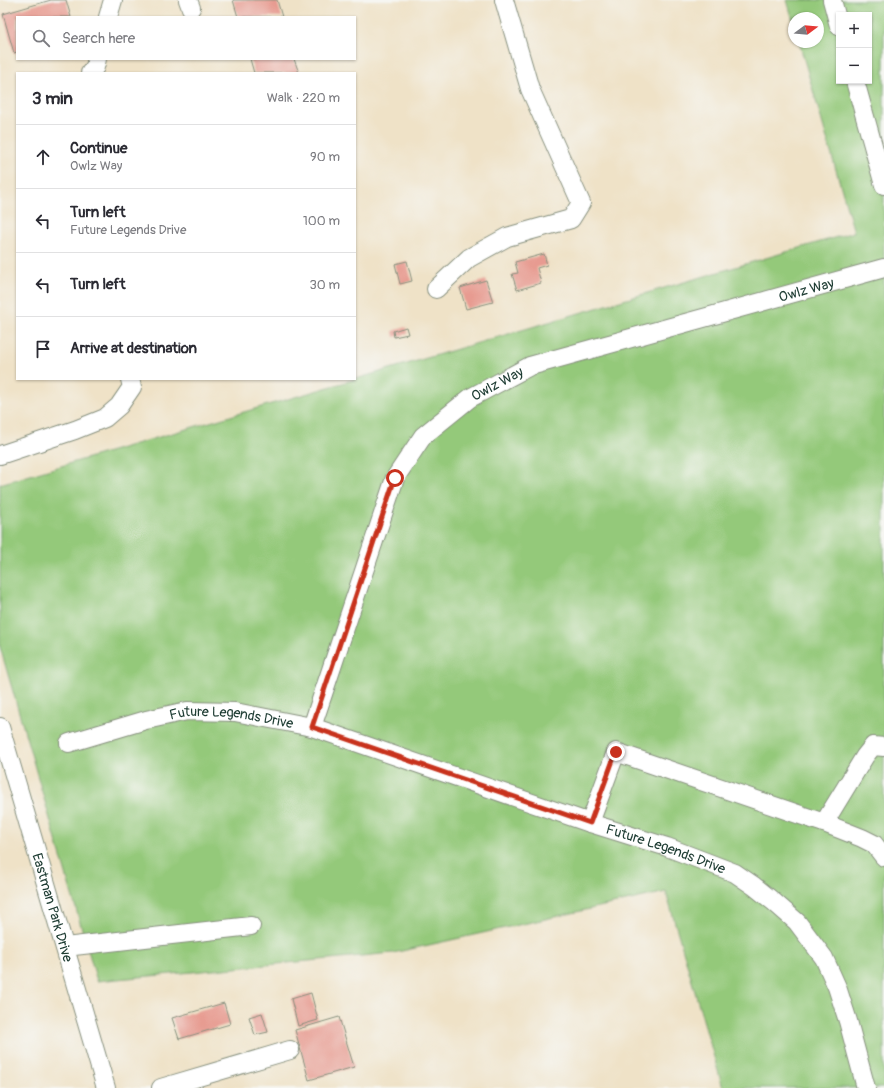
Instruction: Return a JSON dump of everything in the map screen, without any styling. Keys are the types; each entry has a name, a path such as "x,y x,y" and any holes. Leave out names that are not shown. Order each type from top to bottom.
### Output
{"street":[{"path":"108,16 113,0"},
{"path":"436,289 469,258 508,237 571,219 581,203 530,89 504,0"},
{"path":"832,0 836,15"},
{"path":"91,72 95,67 97,60"},
{"path":"856,84 884,185"},
{"name":"Owlz Way","path":"312,727 395,478 423,436 470,398 530,366 884,268"},
{"path":"0,455 75,430 105,418 119,406 132,387 130,380"},
{"name":"Future Legends Drive","path":"69,743 146,720 187,711 235,712 312,727 590,823 666,847 734,873 754,886 797,922 824,958 837,987 848,1021 866,1088"},
{"name":"Eastman Park Drive","path":"0,727 106,1088"},
{"path":"824,823 865,756 873,746 884,747"},
{"path":"590,823 616,752 824,823 874,844 884,857"},
{"path":"64,947 251,926"},
{"path":"161,1088 290,1050"}],"green space":[{"path":"787,0 884,0 884,1088 723,1088 666,892 393,953 97,981 0,647 0,484 854,232 801,48 824,48 824,12 790,12"}],"building":[{"path":"51,0 66,0 71,16 16,16 16,52 14,53 3,14"},
{"path":"233,0 277,0 282,16 238,16"},
{"path":"250,60 294,60 299,72 254,72"},
{"path":"544,254 547,265 537,268 541,283 517,290 512,274 518,273 515,262"},
{"path":"407,261 412,281 400,284 395,264"},
{"path":"486,280 493,302 466,309 460,288"},
{"path":"406,327 408,334 394,337 393,331"},
{"path":"311,993 318,1020 298,1026 291,999"},
{"path":"224,1003 230,1024 179,1039 172,1018"},
{"path":"262,1013 268,1032 255,1035 249,1017"},
{"path":"339,1017 354,1067 309,1080 295,1030"}],"route":[{"path":"395,478 312,727 590,823 616,752"}]}
